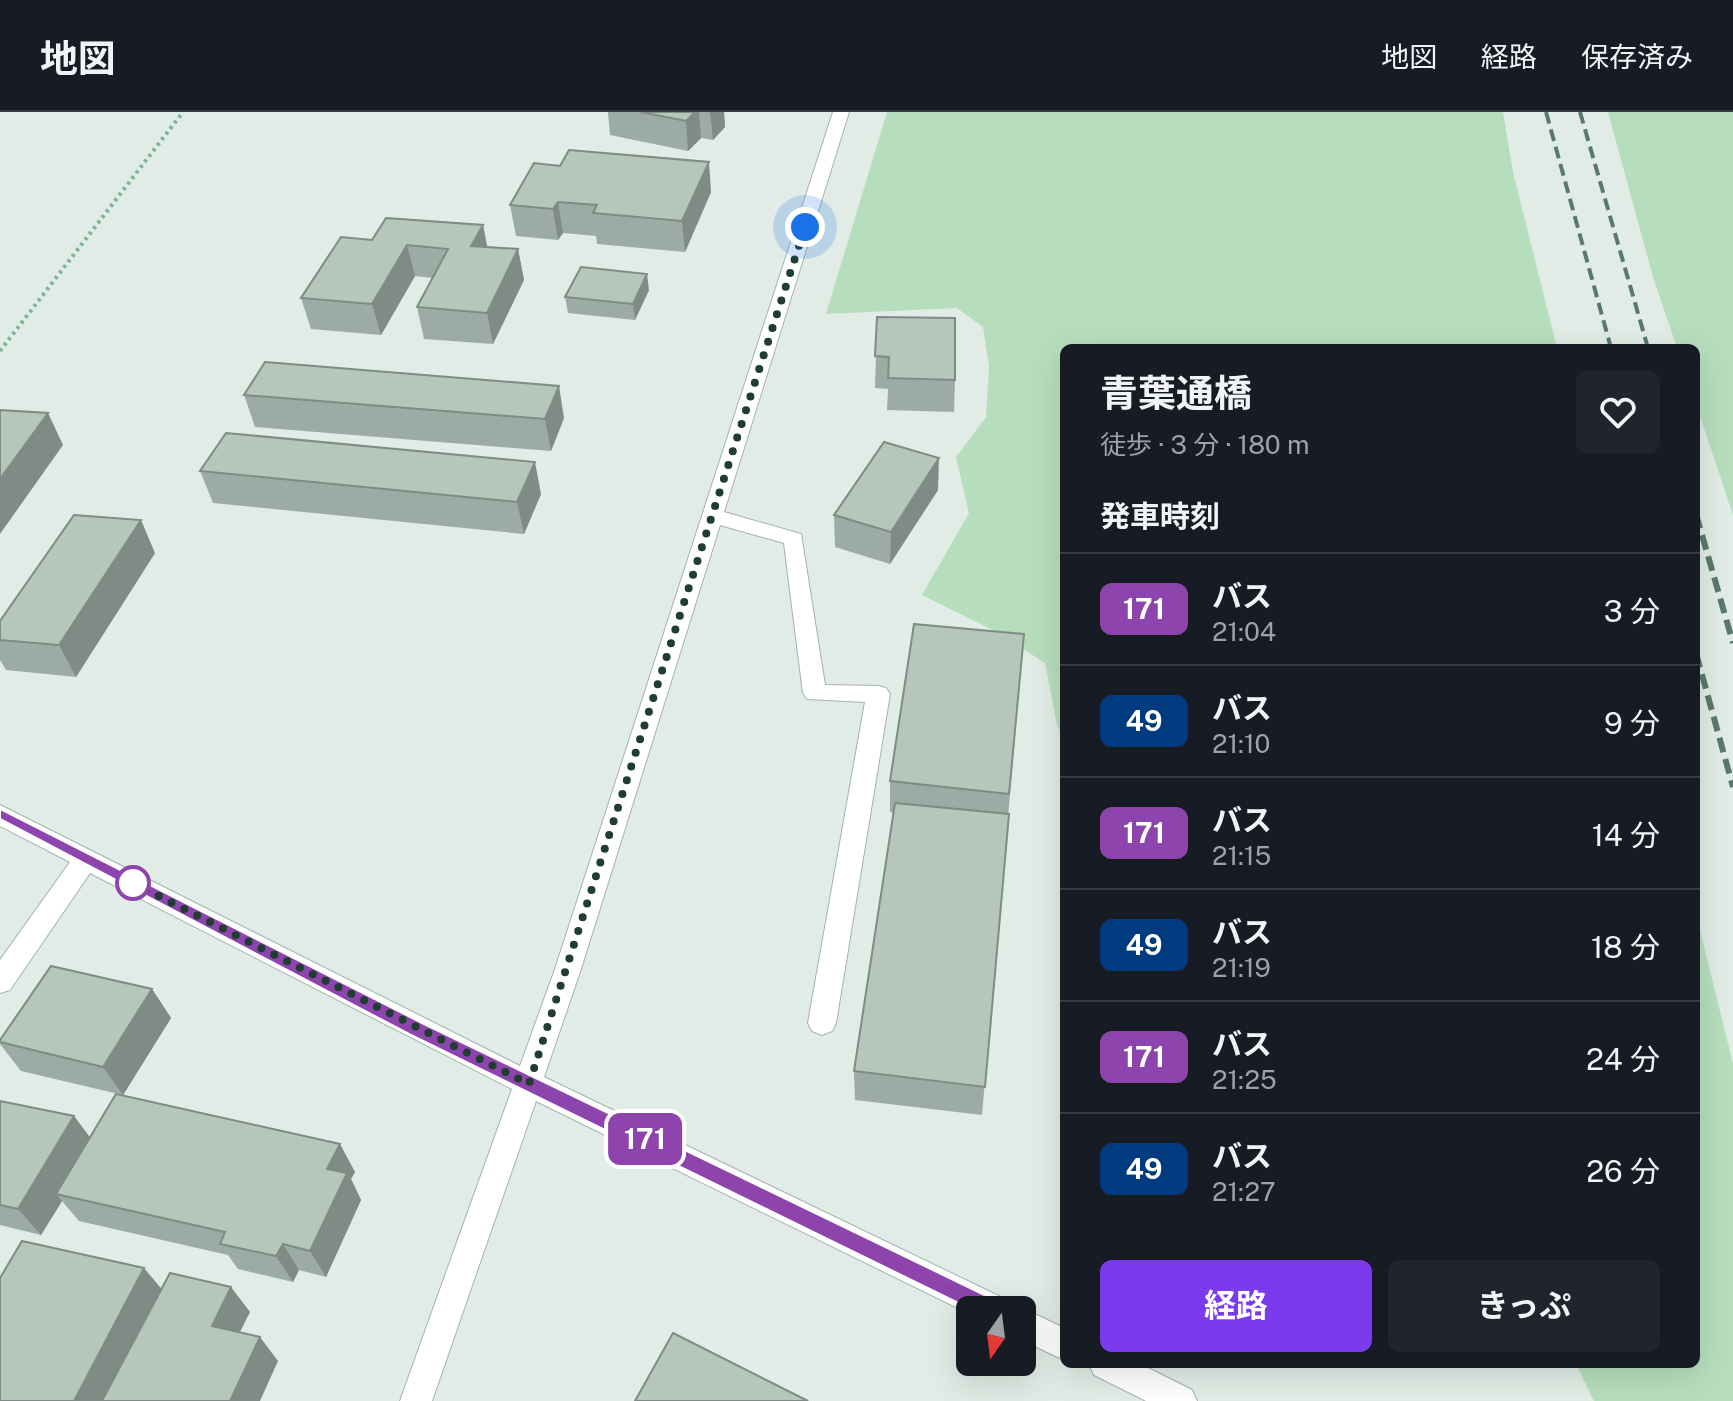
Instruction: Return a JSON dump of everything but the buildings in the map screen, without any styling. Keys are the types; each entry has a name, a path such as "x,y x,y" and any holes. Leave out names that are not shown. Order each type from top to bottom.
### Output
{"street":[{"path":"416,1401 529,1084 841,112"},
{"path":"712,516 794,539 815,693 878,694 822,1023"},
{"path":"0,815 529,1084 965,1296"},
{"path":"0,982 86,859"},
{"path":"1036,1331 1060,1342"},
{"path":"1113,1368 1181,1401"}],"path":[{"path":"0,351 183,112"}],"green space":[{"path":"887,112 1503,112 1513,172 1556,344 1060,344 1060,731 1045,663 993,630 922,595 969,513 956,457 986,417 989,366 983,327 957,308 826,314"},
{"path":"1608,112 1733,112 1733,515 1700,416 1700,344 1676,344 1653,277"},
{"path":"1700,930 1733,1064 1733,1401 1594,1401 1578,1368 1700,1368"}],"railway":[{"path":"1546,112 1610,344"},
{"path":"1580,112 1647,344"},
{"path":"1700,528 1733,643"},
{"path":"1700,667 1733,787"}],"bus line":[{"name":"171","path":"0,815 416,1029 965,1296"}],"route":[{"path":"133,883 529,1084 805,227"}]}
